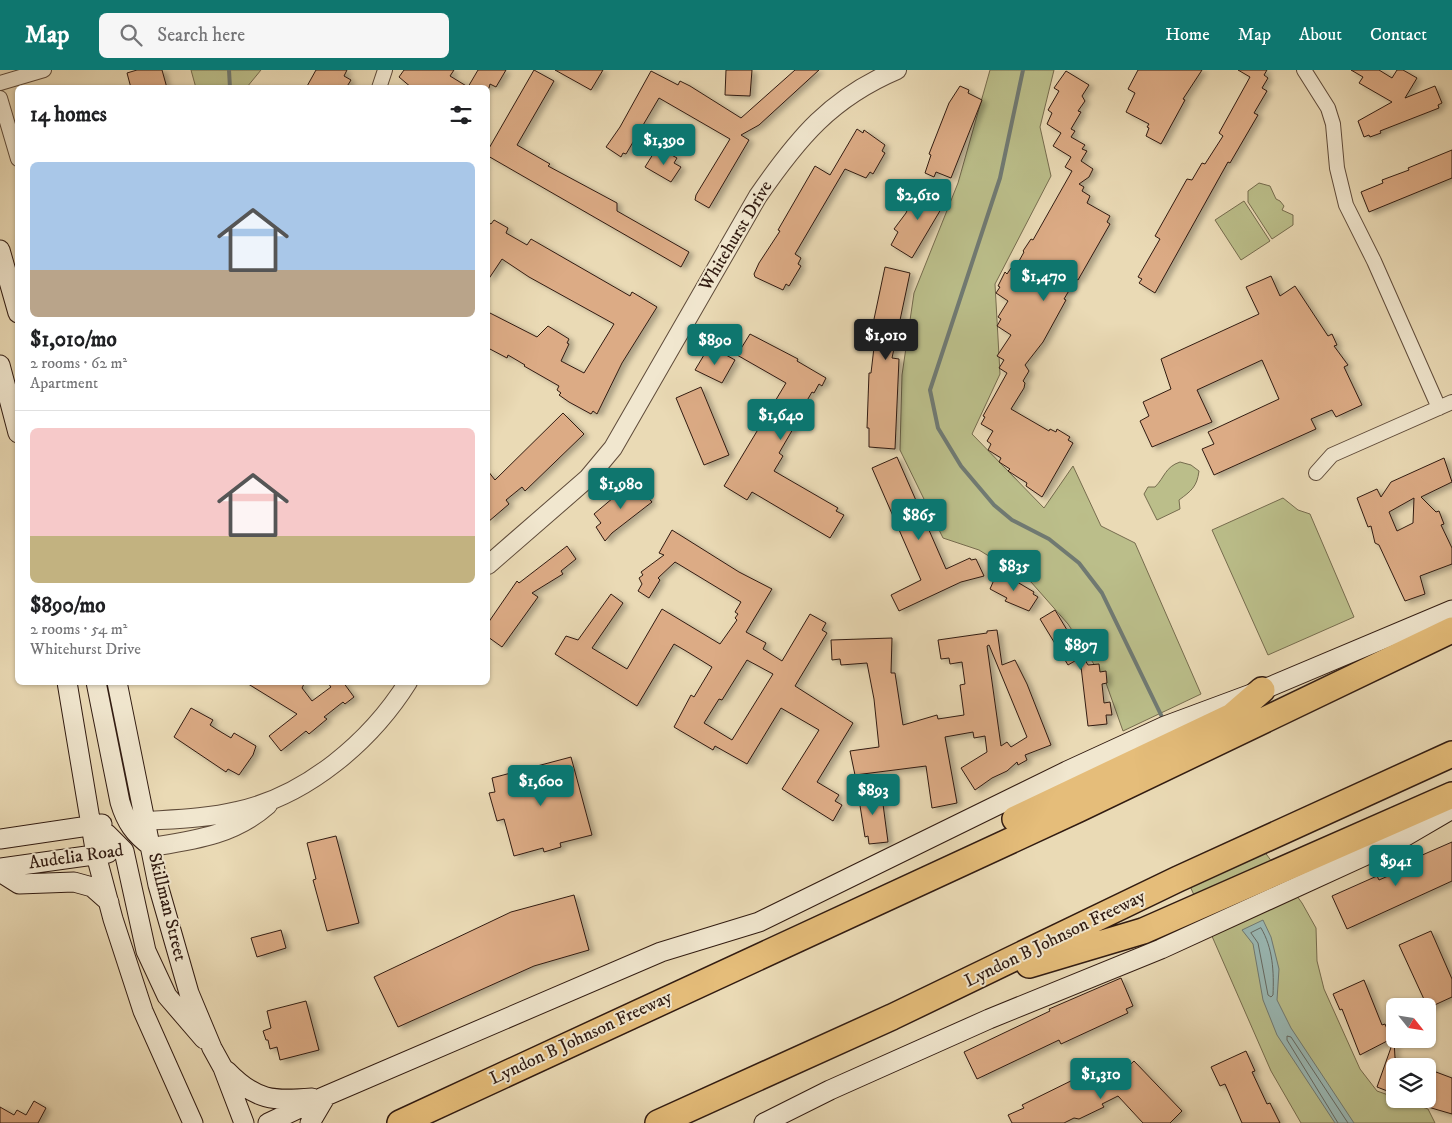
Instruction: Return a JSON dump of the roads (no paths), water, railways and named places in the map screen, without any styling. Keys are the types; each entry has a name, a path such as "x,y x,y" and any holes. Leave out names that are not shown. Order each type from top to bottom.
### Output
{"highway":[{"name":"Lyndon B Johnson Freeway","path":"400,1123 763,953 1078,809 1452,630"},
{"path":"930,876 955,850 1098,778 1232,716 1262,690"},
{"name":"Lyndon B Johnson Freeway","path":"658,1123 955,987 1178,879 1452,754"},
{"path":"955,987 1143,931 1452,795"}],"main road":[{"path":"0,250 15,302"},
{"path":"0,365 15,422"},
{"path":"268,1123 661,952 759,922 1067,771 1165,726 1262,690 1452,610"},
{"path":"68,685 96,855 109,902 143,1011 193,1123"},
{"path":"97,685 120,802 126,820 138,836 152,847"},
{"name":"Skillman Street","path":"118,685 152,847 158,885 189,992 212,1048 223,1068 244,1123"},
{"path":"764,1123 830,1090 998,1015 1196,932 1399,840 1452,809"},
{"name":"Audelia Road","path":"0,840 126,820 146,821"},
{"path":"91,825 107,834 124,851 146,951 168,996 183,1017 212,1048"},
{"name":"Audelia Road","path":"0,868 152,847"},
{"path":"0,872 19,884 74,882 92,888 109,902"},
{"path":"223,1068 240,1085 268,1099 324,1097"},
{"path":"310,1123 324,1097"}],"street":[{"path":"0,83 44,70"},
{"path":"380,85 385,70"},
{"name":"Whitehurst Drive","path":"490,563 588,478 613,448 758,196 782,161 813,124 852,93 897,70"},
{"path":"1304,70 1328,108 1333,124 1337,168 1346,206 1446,405 1332,455 1316,473"},
{"path":"0,98 15,149"},
{"path":"146,821 239,811 275,798 314,777 342,756 372,729 396,701 406,685"},
{"path":"152,847 228,831 252,819 275,798"}],"water":[{"path":"1263,920 1271,937 1279,969 1277,1000 1291,1028 1354,1123 1335,1123 1277,1035 1263,1000 1253,944 1242,930"}],"waterway":[{"path":"229,70 230,85"},
{"path":"1023,70 1000,178 930,390 938,428 961,466 994,505 1012,520 1049,539 1079,563 1102,593 1164,721"}]}
